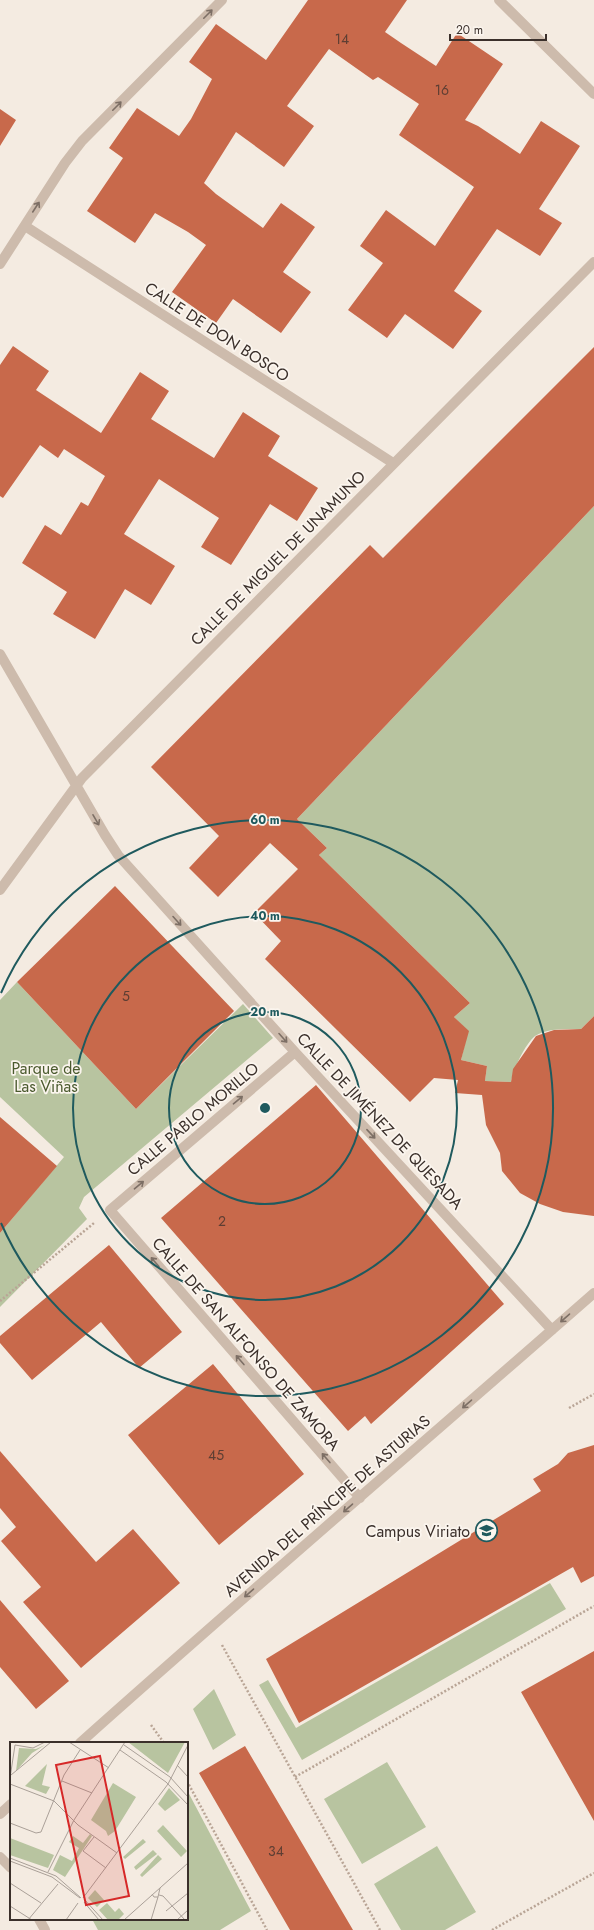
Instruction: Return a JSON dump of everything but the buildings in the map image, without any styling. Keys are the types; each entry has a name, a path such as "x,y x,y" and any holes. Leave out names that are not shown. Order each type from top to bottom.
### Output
{"street":[{"path":"0,264 65,163 82,141 222,0"},
{"path":"499,0 594,94"},
{"name":"CALLE DE DON BOSCO","path":"25,226 393,463"},
{"name":"CALLE DE MIGUEL DE UNAMUNO","path":"0,890 76,786 393,463 594,262"},
{"name":"CALLE DE JIMÉNEZ DE QUESADA","path":"0,654 105,835 123,861 295,1052 552,1330"},
{"name":"CALLE PABLO MORILLO","path":"110,1210 295,1052"},
{"name":"CALLE DE SAN ALFONSO DE ZAMORA","path":"110,1210 360,1498"},
{"name":"AVENIDA DEL PRÍNCIPE DE ASTURIAS","path":"81,1742 211,1626 594,1293"},
{"path":"0,1814 10,1805"},
{"path":"0,1857 10,1867"},
{"path":"40,1920 45,1930"}],"path":[{"path":"0,1301 110,1210"},
{"path":"569,1408 594,1394"},
{"path":"295,1776 594,1606"},
{"path":"211,1626 380,1930"},
{"path":"151,1725 163,1742"},
{"path":"188,1784 266,1929 261,1930"},
{"path":"492,1930 594,1873"}],"green space":[{"path":"594,506 594,1016 581,1029 551,1030 535,1036 527,1045 520,1058 511,1082 485,1081 487,1066 461,1060 468,1031 454,1017 470,1003 319,855 327,848 297,819"},
{"name":"Parque de Las Viñas","path":"17,982 136,1109 243,1004 273,1038 84,1197 79,1208 87,1219 0,1307 0,1233 64,1157 0,1097 0,1000"},
{"path":"550,1583 566,1609 302,1760 259,1685 268,1680 296,1728"},
{"path":"214,1689 236,1735 213,1750 193,1709"},
{"path":"387,1762 426,1827 362,1864 324,1799"},
{"path":"188,1792 251,1911 220,1930 98,1930 93,1920 188,1920"},
{"path":"437,1846 476,1912 445,1930 401,1930 374,1884"}],"place":[{"name":"Campus Viriato","path":"486,1531"}]}
